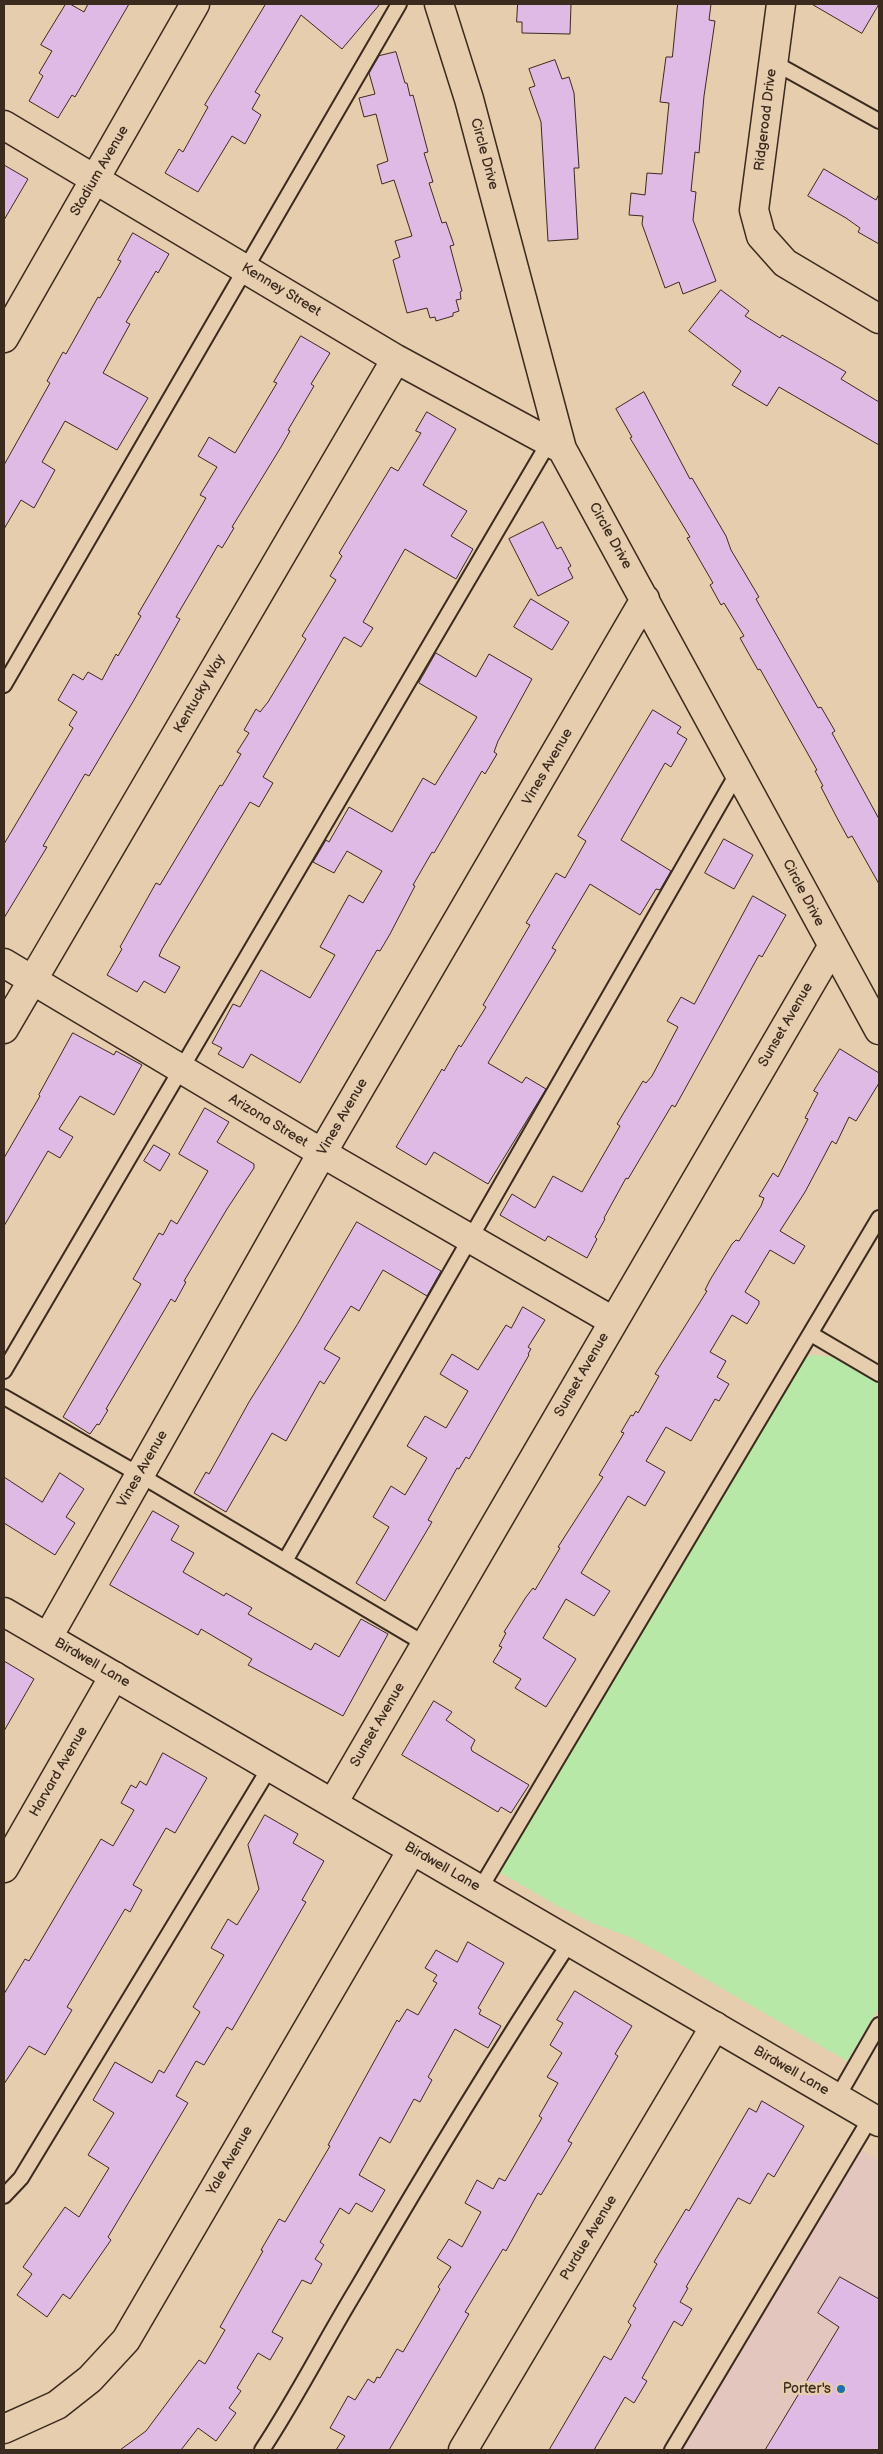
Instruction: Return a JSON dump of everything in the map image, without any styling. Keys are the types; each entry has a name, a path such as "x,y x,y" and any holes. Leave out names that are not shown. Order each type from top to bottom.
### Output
{"street":[{"name":"Stadium Avenue","path":"4,338 195,4"},
{"name":"Circle Drive","path":"439,4 469,99 556,446 645,599 832,947 879,1030"},
{"name":"Ridgeroad Drive","path":"781,4 754,210 761,236 785,263 879,319"},
{"name":"Kenney Street","path":"4,125 96,178 396,359 556,446"},
{"name":"Kentucky Way","path":"4,1029 396,359"},
{"name":"Vines Avenue","path":"48,1637 322,1153 645,599"},
{"name":"Sunset Avenue","path":"332,1803 832,947"},
{"name":"Arizona Street","path":"4,964 322,1153 613,1321"},
{"name":"Birdwell Lane","path":"4,1612 875,2120"},
{"name":"Harvard Avenue","path":"4,1868 114,1676"},
{"name":"Yale Avenue","path":"4,2429 57,2405 90,2379 126,2340 412,1850"},
{"name":"Purdue Avenue","path":"463,2450 715,2026"}],"lane":[{"path":"4,685 399,4"},
{"path":"774,62 879,121"},
{"path":"4,1371 181,1069 556,446"},
{"path":"285,1561 738,772"},
{"path":"480,1889 879,1218"},
{"path":"810,1334 879,1374"},
{"path":"4,1397 140,1475 425,1644"},
{"path":"4,2196 21,2178 270,1767"},
{"path":"262,2450 289,2410 351,2298 431,2163 570,1942"},
{"path":"837,2098 879,2025"},
{"path":"672,2450 875,2120"}],"shaded area":[{"path":"857,2148 879,2161 879,2450 681,2450"}],"green space":[{"path":"811,1355 847,1361 879,1379 879,2007 847,2061 666,1956 632,1938 595,1924 556,1905 496,1870 795,1365"}],"building":[{"path":"66,4 70,4 84,12 88,4 129,4 75,97 72,95 58,118 29,101 43,76 39,73 52,51 41,45"},
{"path":"266,4 380,4 342,49 301,15 255,92 260,95 252,109 261,115 245,144 232,136 198,192 165,173 179,149 183,152 208,107 205,105"},
{"path":"518,4 571,4 570,34 522,33 522,22 517,22"},
{"path":"678,4 711,4 709,20 715,21 704,96 699,153 695,152 691,191 696,192 693,220 716,281 683,294 679,282 665,288 642,224 643,216 629,215 631,193 645,195 647,173 662,174 669,103 660,102 666,57 672,57"},
{"path":"812,4 879,4 862,33"},
{"path":"396,52 410,96 413,95 428,152 424,153 433,182 429,183 442,223 446,222 454,245 450,246 462,291 460,292 461,299 456,300 459,311 453,313 453,316 436,321 435,317 430,318 427,308 407,313 393,260 400,257 395,241 412,236 394,180 382,184 377,165 388,161 376,114 364,117 359,98 375,94 369,73 379,56"},
{"path":"555,60 562,79 569,77 574,93 579,168 574,168 578,239 548,241 541,122 529,88 535,86 529,69"},
{"path":"4,165 28,179 4,220"},
{"path":"824,169 876,200 879,194 879,244 858,232 860,228 846,218 808,196"},
{"path":"133,233 169,254 158,273 156,271 126,322 130,324 103,373 148,398 117,450 65,421 42,462 55,470 34,508 21,500 4,529 4,465 50,383 47,381 63,352 66,354 98,297 100,298 121,261 118,260"},
{"path":"721,290 749,311 745,316 780,338 782,335 846,372 841,379 879,402 879,445 779,387 767,406 732,385 741,371 689,331"},
{"path":"301,336 330,353 311,384 314,386 288,430 290,431 281,447 232,527 234,528 222,548 218,545 176,617 180,619 134,700 89,776 85,774 43,846 47,847 4,918 4,844 73,728 69,725 77,712 58,700 73,674 83,680 88,672 102,680 116,654 118,656 141,616 138,614 206,498 200,495 217,467 198,456 209,437 235,453 277,383 274,382"},
{"path":"644,392 690,479 692,478 726,536 731,550 759,597 756,599 818,708 821,707 835,731 832,733 879,819 879,884 852,836 848,838 821,787 823,786 815,771 817,770 760,669 758,670 740,638 744,636 724,603 721,605 710,585 713,583 687,538 690,537 630,438 632,437 616,409"},
{"path":"427,412 456,429 423,485 467,511 451,536 473,549 456,579 405,549 363,622 373,628 361,647 344,637 263,777 273,783 259,807 250,802 162,949 159,956 180,967 165,993 144,981 137,992 107,975 122,949 120,947 156,883 160,885 220,785 222,786 241,754 237,752 249,733 244,730 256,709 260,712 268,702 306,639 302,636 336,580 330,576 342,556 339,553 391,467 398,471 421,433 416,431"},
{"path":"543,522 557,549 561,547 571,566 568,568 573,578 538,596 509,539"},
{"path":"531,599 569,622 552,650 514,627"},
{"path":"436,653 476,677 489,654 532,679 498,741 494,752 497,754 485,774 482,771 434,853 432,852 413,885 415,886 390,934 380,951 377,950 300,1083 251,1054 243,1068 218,1054 222,1048 212,1043 233,1004 240,1007 261,970 310,998 335,955 320,947 349,895 363,903 382,871 347,851 334,873 313,862 326,840 329,842 349,807 392,832 423,778 435,785 477,717 419,683"},
{"path":"653,710 681,727 677,733 687,739 671,767 665,763 621,840 671,871 660,890 656,889 640,915 590,884 552,948 556,950 488,1063 522,1083 526,1077 546,1089 488,1184 434,1152 426,1165 396,1147 442,1069 444,1071 459,1045 461,1047 486,1007 483,1005 530,925 526,923 556,873 565,878 586,841 578,836"},
{"path":"724,839 753,855 734,889 705,873"},
{"path":"753,896 786,915 762,957 759,955 675,1107 672,1105 628,1179 626,1178 604,1218 595,1237 597,1239 587,1258 548,1236 545,1241 500,1215 512,1194 535,1208 553,1176 582,1192 620,1126 617,1124 643,1081 646,1083 652,1076 678,1027 667,1021 681,997 694,1004"},
{"path":"73,1033 114,1055 116,1051 142,1065 114,1115 80,1096 59,1129 73,1137 60,1158 48,1151 4,1226 4,1158 40,1096"},
{"path":"840,1049 879,1073 879,1083 856,1121 849,1117 836,1144 832,1141 805,1192 780,1231 805,1246 794,1264 770,1250 745,1292 759,1301 759,1304 747,1324 732,1315 710,1352 726,1361 717,1377 729,1384 719,1401 715,1399 691,1441 666,1427 646,1461 665,1472 645,1506 628,1496 581,1573 610,1591 594,1616 566,1599 543,1638 576,1659 546,1707 515,1688 521,1679 493,1662 502,1647 499,1646 506,1633 504,1632 526,1597 533,1588 535,1590 560,1548 558,1547 603,1477 599,1475 624,1433 621,1432 631,1415 633,1416 636,1411 638,1413 659,1376 655,1374 707,1291 705,1290 710,1280 732,1244 736,1240 739,1241 761,1206 764,1198 759,1196 773,1173 778,1177 808,1119 805,1118 818,1093 814,1091"},
{"path":"205,1108 229,1122 217,1142 254,1164 254,1168 184,1281 186,1282 175,1302 171,1299 106,1409 108,1410 99,1425 97,1424 90,1434 63,1417 141,1284 133,1279 159,1233 163,1235 171,1220 177,1224 208,1171 179,1154"},
{"path":"154,1145 170,1154 160,1171 144,1161"},
{"path":"357,1222 441,1271 427,1296 383,1270 359,1311 351,1306 324,1349 340,1358 324,1384 320,1381 286,1441 272,1433 226,1512 194,1493 206,1472 209,1474 249,1402 297,1325"},
{"path":"523,1307 545,1320 528,1347 531,1349 529,1355 469,1459 466,1457 459,1469 457,1468 428,1520 432,1522 385,1601 356,1583 389,1527 373,1517 391,1486 405,1495 427,1458 407,1446 425,1416 446,1428 468,1391 440,1374 452,1354 478,1370 506,1325 511,1328"},
{"path":"60,1473 84,1489 66,1517 75,1523 55,1555 4,1523 4,1477 42,1502"},
{"path":"153,1511 179,1526 171,1540 194,1553 183,1572 224,1596 226,1593 252,1608 248,1614 311,1650 315,1643 339,1657 361,1619 388,1634 343,1716 248,1665 252,1659 201,1629 198,1635 110,1585"},
{"path":"4,1661 34,1679 4,1731"},
{"path":"434,1701 452,1712 446,1720 475,1740 471,1748 472,1751 529,1785 511,1813 501,1807 498,1812 402,1755"},
{"path":"163,1753 207,1778 175,1833 166,1828 133,1885 142,1890 130,1912 125,1909 67,2007 72,2010 45,2055 29,2046 4,2084 4,1994 25,1959 29,1961 101,1839 113,1846 134,1810 121,1803 131,1785 136,1788 140,1781 146,1785"},
{"path":"265,1815 298,1834 293,1843 324,1861 302,1900 306,1902 232,2030 227,2027 204,2065 196,2061 176,2096 188,2103 108,2237 111,2240 70,2299 63,2294 47,2317 17,2295 32,2274 23,2267 65,2207 79,2217 109,2168 88,2155 114,2113 93,2100 115,2062 152,2083 159,2070 164,2073 200,2012 193,2007 224,1955 211,1948 228,1919 237,1925 259,1889 248,1845"},
{"path":"468,1942 504,1963 478,2008 481,2010 479,2014 501,2026 488,2048 455,2029 428,2077 432,2080 420,2102 414,2099 390,2143 380,2137 359,2175 385,2190 372,2212 356,2203 349,2214 340,2208 320,2242 324,2245 315,2259 322,2264 311,2284 302,2280 272,2332 283,2338 270,2360 258,2353 237,2388 241,2391 229,2408 236,2413 216,2441 198,2428 181,2450 120,2450 146,2431 199,2360 205,2364 225,2330 220,2327 263,2251 261,2250 279,2219 285,2222 330,2146 328,2145 397,2020 399,2022 407,2009 418,2015 437,1983 433,1981 437,1975 425,1968 436,1950 457,1962"},
{"path":"575,1991 632,2026 615,2054 618,2056 568,2141 572,2143 541,2195 538,2193 506,2251 503,2249 465,2312 469,2314 389,2450 336,2450 345,2436 330,2428 348,2396 355,2400 368,2379 374,2383 377,2377 380,2378 397,2349 403,2352 451,2267 437,2258 449,2239 462,2247 481,2212 465,2203 477,2180 493,2189 499,2178 505,2181 542,2118 539,2116 558,2083 547,2077 562,2053 550,2045 563,2023 557,2020"},
{"path":"762,2101 804,2126 774,2177 768,2173 750,2204 738,2198 686,2287 688,2288 680,2302 692,2309 682,2326 674,2321 642,2378 647,2381 634,2403 625,2397 594,2450 549,2450 604,2356 611,2360 631,2325 628,2322 636,2308 633,2306 657,2264 654,2262 686,2209 689,2211 749,2108 756,2112"},
{"name":"Porter's","path":"840,2277 879,2299 879,2450 765,2450 839,2327 818,2313"}],"place":[{"name":"Porter's","path":"841,2389"}]}
